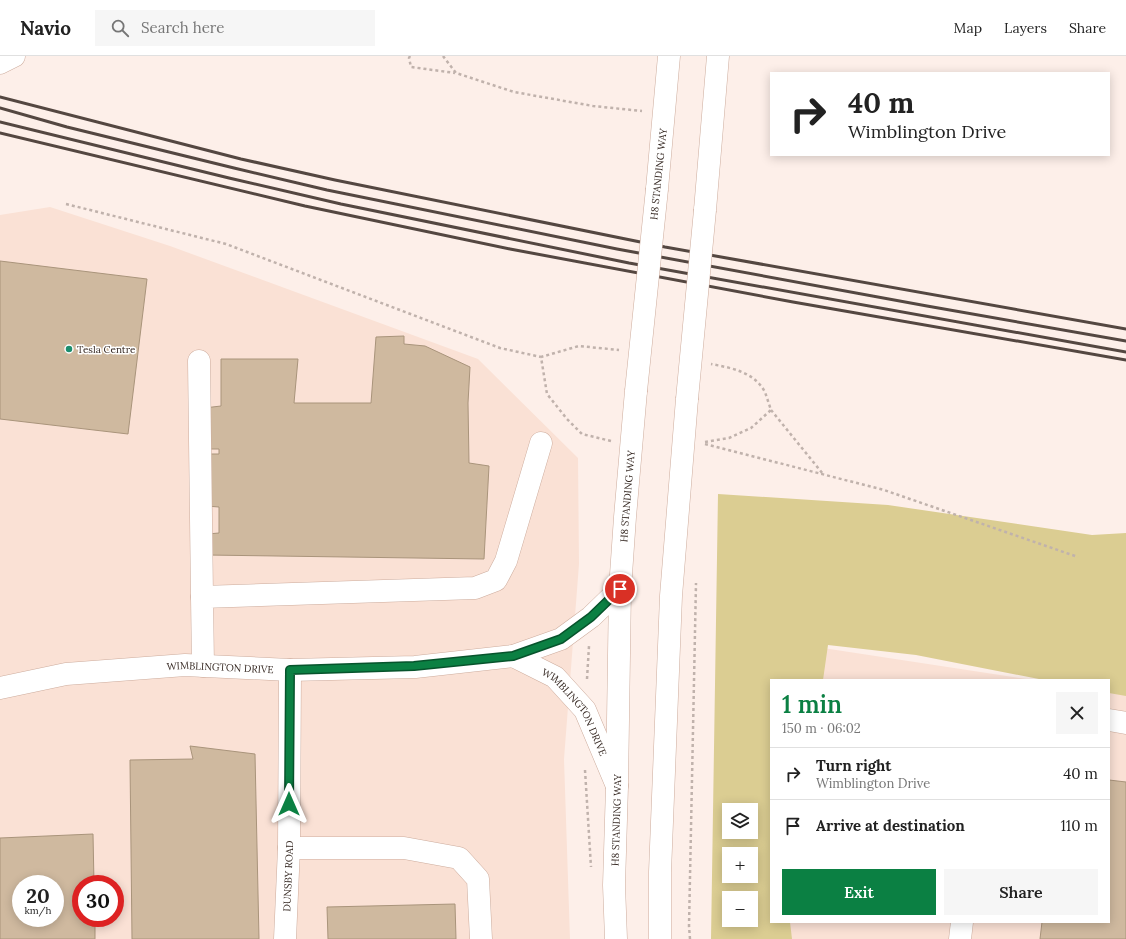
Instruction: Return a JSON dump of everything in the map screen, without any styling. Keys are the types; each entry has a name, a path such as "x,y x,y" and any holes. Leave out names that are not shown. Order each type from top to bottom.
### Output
{"main road":[{"path":"0,63 14,56"},
{"name":"H8 STANDING WAY","path":"616,939 614,885 620,589 636,391 669,56"},
{"path":"660,939 660,872 670,596 687,398 706,210 718,56"},
{"path":"199,361 203,666"},
{"path":"202,598 475,588 496,580 506,561 541,443"},
{"name":"WIMBLINGTON DRIVE","path":"0,688 66,674 185,664 290,670 414,666 513,656 561,639 591,617 620,589"},
{"name":"WIMBLINGTON DRIVE","path":"513,656 556,677 585,710 617,786"},
{"name":"DUNSBY ROAD","path":"285,939 290,848 290,670"},
{"path":"1110,720 1126,723"},
{"path":"290,848 404,848 459,858 478,879 481,939"},
{"path":"960,939 962,923"}],"path":[{"path":"410,56 411,66 456,73 514,92 593,106 645,111"},
{"path":"443,56 456,73"},
{"path":"66,204 226,244 500,348 540,357 579,346 605,349"},
{"path":"540,357 547,394 567,419 582,434 612,441"},
{"path":"714,365 732,369 752,377 764,392 771,410 824,474"},
{"path":"771,410 751,428 735,436 699,442 884,490 1078,558"},
{"path":"690,939 689,918 696,577"}],"shaded area":[{"path":"50,207 170,246 478,359 578,458 579,564 564,759 570,939 0,939 0,215"},
{"path":"718,494 888,505 1092,535 1126,533 1126,696 1110,693 1110,679 1039,679 916,655 828,645 823,679 770,679 770,923 790,923 792,939 711,939"},
{"path":"823,648 1026,679 819,679"},
{"path":"1110,692 1126,694 1126,939 789,939 787,923 1110,923"}],"building":[{"name":"Tesla Centre","path":"0,261 147,279 128,434 0,419"},
{"path":"404,336 404,344 425,346 470,367 468,403 469,463 489,466 484,559 207,555 207,534 219,533 219,507 206,506 207,454 219,454 219,449 206,449 204,408 221,406 221,359 298,359 294,403 371,403 376,337"},
{"path":"190,746 255,754 259,939 132,939 130,760 193,759"},
{"path":"1110,780 1126,782 1126,939 1040,939 1042,923 1110,923"},
{"path":"93,834 94,875 72,875 72,927 95,927 95,939 0,939 0,838"},
{"path":"455,904 456,939 328,939 327,907"}],"railway":[{"path":"0,97 241,159 335,180 665,247 1126,329"},
{"path":"0,108 67,127 327,190 617,249 1126,341"},
{"path":"0,122 341,204 629,263 1126,352"},
{"path":"0,133 305,206 510,249 793,302 1126,360"}],"place":[{"name":"Tesla Centre","path":"69,349"}],"route":[{"path":"289,804 290,670 414,666 513,656 561,639 591,617 620,589"}]}
